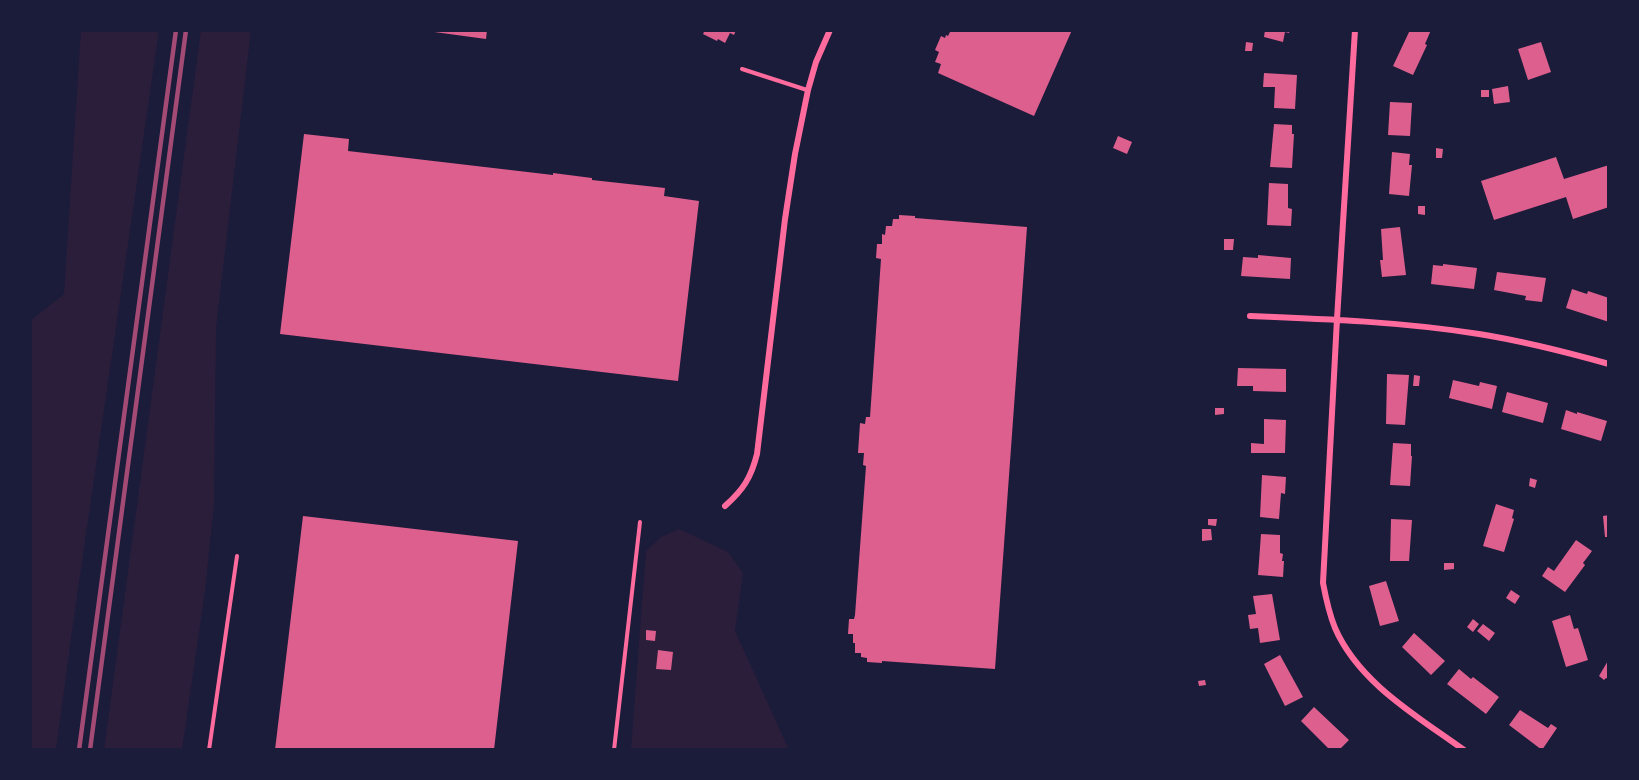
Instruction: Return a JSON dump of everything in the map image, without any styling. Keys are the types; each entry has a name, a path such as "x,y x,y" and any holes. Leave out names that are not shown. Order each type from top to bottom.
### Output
{"street":[{"path":"725,506 747,482 757,454 795,154 808,90 816,62 830,30"},
{"path":"1355,30 1323,583 1327,608 1335,629 1361,668 1401,704 1464,750"},
{"path":"1250,316 1337,319 1480,334 1556,349 1609,364"}],"lane":[{"path":"742,69 808,90"},
{"path":"614,750 640,522"},
{"path":"209,750 237,556"}],"shaded area":[{"path":"81,30 159,30 56,750 30,750 30,321 64,294"},
{"path":"201,30 251,30 216,328 214,505 205,591 182,750 104,750"},
{"path":"679,529 728,552 743,573 735,631 789,750 631,750 646,551 661,537"}],"building":[{"path":"427,30 487,30 486,39"},
{"path":"699,30 736,30 734,35 730,33 725,43"},
{"path":"951,30 1072,30 1034,116 938,73 941,64 935,62 939,52 935,50 941,36 945,38"},
{"path":"1265,30 1290,30 1289,33 1285,32 1283,42 1264,37"},
{"path":"1410,30 1431,30 1425,44 1427,45 1413,75 1393,66"},
{"path":"1246,42 1253,43 1252,51 1245,51"},
{"path":"1541,42 1551,72 1528,80 1518,49"},
{"path":"1264,73 1297,75 1295,109 1274,108 1275,87 1263,87"},
{"path":"1508,86 1510,102 1494,104 1492,89"},
{"path":"1481,90 1489,90 1489,97 1481,97"},
{"path":"1390,102 1412,103 1410,136 1388,135"},
{"path":"1274,124 1292,125 1292,134 1294,134 1292,168 1270,167"},
{"path":"304,134 349,139 348,151 553,175 553,173 665,188 664,196 699,201 678,381 280,334"},
{"path":"1118,136 1132,142 1127,154 1113,148"},
{"path":"1436,148 1443,149 1442,158 1436,158"},
{"path":"1392,152 1410,154 1409,165 1412,165 1409,196 1389,194"},
{"path":"1556,157 1564,179 1609,165 1609,207 1573,219 1566,197 1494,220 1481,181"},
{"path":"1269,183 1288,184 1288,208 1292,209 1291,226 1267,225"},
{"path":"1418,206 1425,206 1425,215 1418,214"},
{"path":"899,215 1027,227 995,669 882,661 882,663 867,662 867,658 861,657 861,653 855,653 853,634 848,634 849,619 854,619 855,615 866,466 863,465 864,453 858,453 860,423 865,424 866,417 870,417 881,259 876,258 877,244 882,244 882,234 885,235 886,226 892,226 893,219 899,219"},
{"path":"1400,227 1406,275 1382,277 1381,229"},
{"path":"1224,239 1234,239 1233,250 1224,250"},
{"path":"1258,255 1291,258 1290,279 1241,276 1243,257 1258,258"},
{"path":"1443,264 1477,268 1474,289 1431,284 1433,265 1443,266"},
{"path":"1497,272 1546,278 1542,302 1525,300 1526,296 1494,290"},
{"path":"1572,289 1587,294 1588,291 1609,298 1609,322 1566,308"},
{"path":"1238,368 1286,369 1286,392 1253,391 1253,386 1237,386"},
{"path":"1387,374 1409,375 1405,425 1386,424"},
{"path":"1414,375 1420,376 1419,386 1413,386"},
{"path":"1453,380 1479,386 1480,382 1497,386 1492,409 1449,398"},
{"path":"1507,392 1548,403 1543,423 1502,412"},
{"path":"1215,408 1224,408 1224,414 1215,415"},
{"path":"1566,410 1607,421 1601,441 1561,429"},
{"path":"1264,419 1286,420 1285,453 1251,453 1251,443 1264,444"},
{"path":"1393,443 1411,444 1410,486 1390,485"},
{"path":"1262,475 1286,477 1285,494 1281,493 1279,519 1260,517"},
{"path":"1530,478 1537,480 1535,488 1529,486"},
{"path":"1496,504 1514,510 1512,518 1514,519 1504,552 1483,546"},
{"path":"1609,515 1609,537 1605,537 1603,516"},
{"path":"303,516 518,541 494,750 275,750"},
{"path":"1208,519 1217,519 1216,526 1208,525"},
{"path":"1391,519 1412,520 1409,561 1390,561"},
{"path":"1202,529 1211,529 1212,540 1202,541"},
{"path":"1261,534 1280,535 1280,553 1283,554 1282,561 1284,561 1283,577 1258,575"},
{"path":"1576,540 1592,551 1583,563 1585,565 1565,592 1542,576 1548,567 1554,571"},
{"path":"1444,563 1454,563 1454,569 1444,570"},
{"path":"1386,581 1399,621 1380,626 1369,586"},
{"path":"1511,590 1520,596 1515,604 1506,598"},
{"path":"1272,594 1280,640 1260,643 1258,628 1250,629 1248,615 1256,614 1253,596"},
{"path":"1570,615 1574,629 1578,628 1588,660 1566,667 1552,621"},
{"path":"1473,619 1479,624 1473,632 1467,627"},
{"path":"1483,624 1495,633 1489,641 1477,631"},
{"path":"646,630 656,631 655,641 646,640"},
{"path":"1414,633 1445,661 1431,675 1402,647"},
{"path":"658,650 673,652 671,670 656,669"},
{"path":"1280,655 1303,697 1285,706 1264,664"},
{"path":"1609,659 1609,679 1604,680 1599,676"},
{"path":"1459,669 1499,697 1486,714 1447,684"},
{"path":"1205,680 1206,685 1199,686 1198,681"},
{"path":"1314,707 1349,740 1339,750 1330,750 1301,721"},
{"path":"1520,710 1548,728 1551,724 1557,728 1542,750 1509,725"}],"railway":[{"path":"79,750 176,30"},
{"path":"90,750 186,30"}]}
